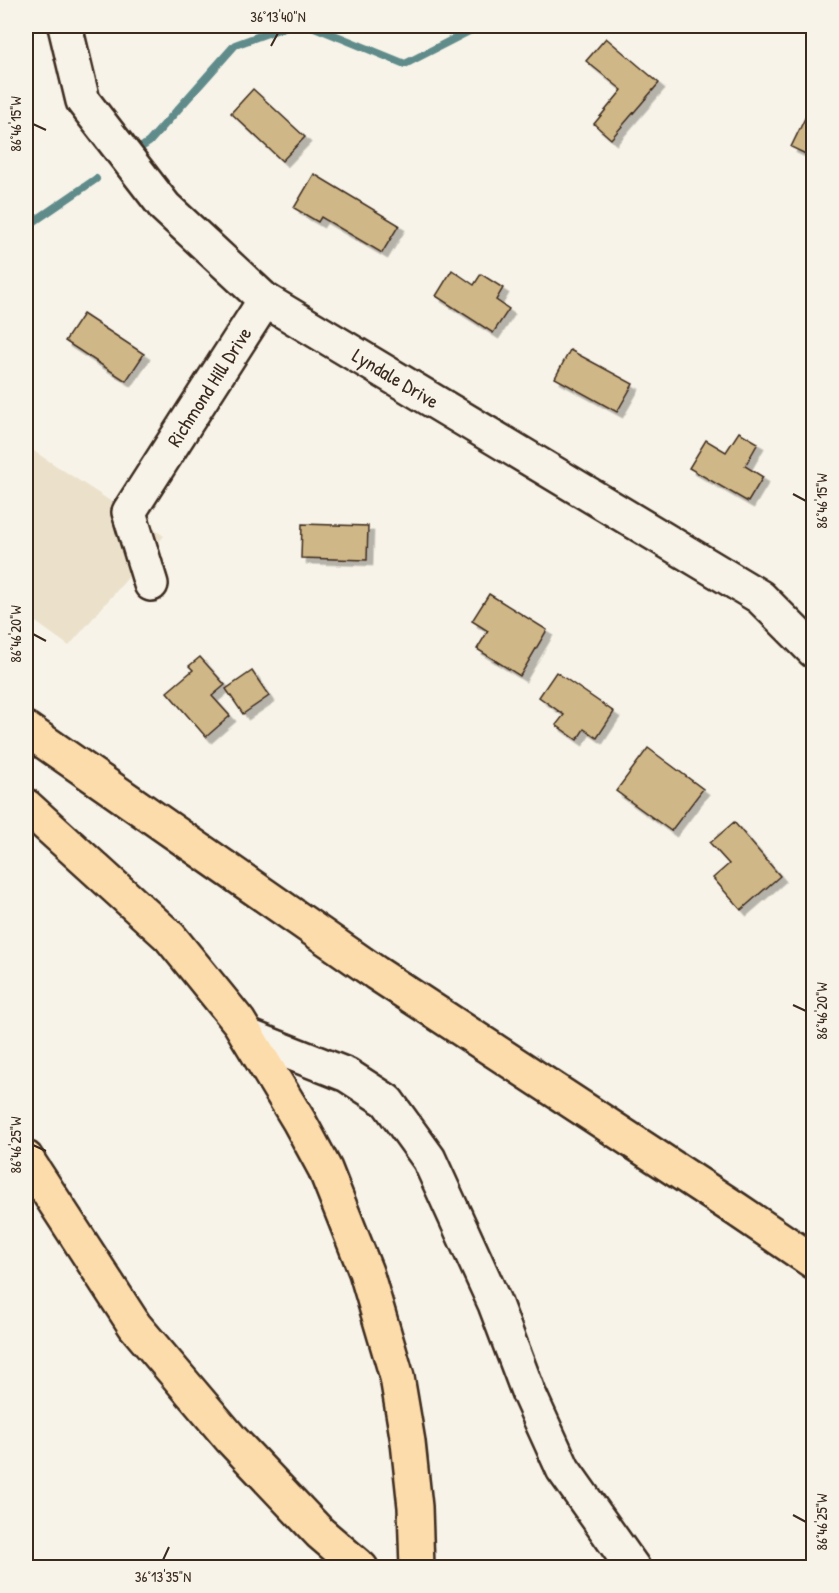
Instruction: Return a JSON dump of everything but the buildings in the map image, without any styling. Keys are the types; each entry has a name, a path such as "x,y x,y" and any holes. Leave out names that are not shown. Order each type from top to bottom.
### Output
{"highway":[{"path":"26,729 376,973 726,1202 813,1262"},
{"path":"26,806 170,937 239,1022 325,1169 366,1272 397,1377 414,1497 417,1568"},
{"path":"26,1158 135,1326 231,1439 320,1533 361,1568"}],"street":[{"name":"Lyndale Drive","path":"65,26 83,101 165,207 265,300 760,597 813,651"},
{"name":"Richmond Hill Drive","path":"151,584 129,512 265,300"},
{"path":"248,1036 347,1075 387,1101 429,1159 495,1304 529,1394 563,1469 633,1568"}],"shaded area":[{"path":"26,446 164,536 69,646 26,615"}],"waterway":[{"path":"133,153 149,142 235,45 287,26"},
{"path":"312,26 405,64 479,26"},
{"path":"26,227 96,179"}]}
